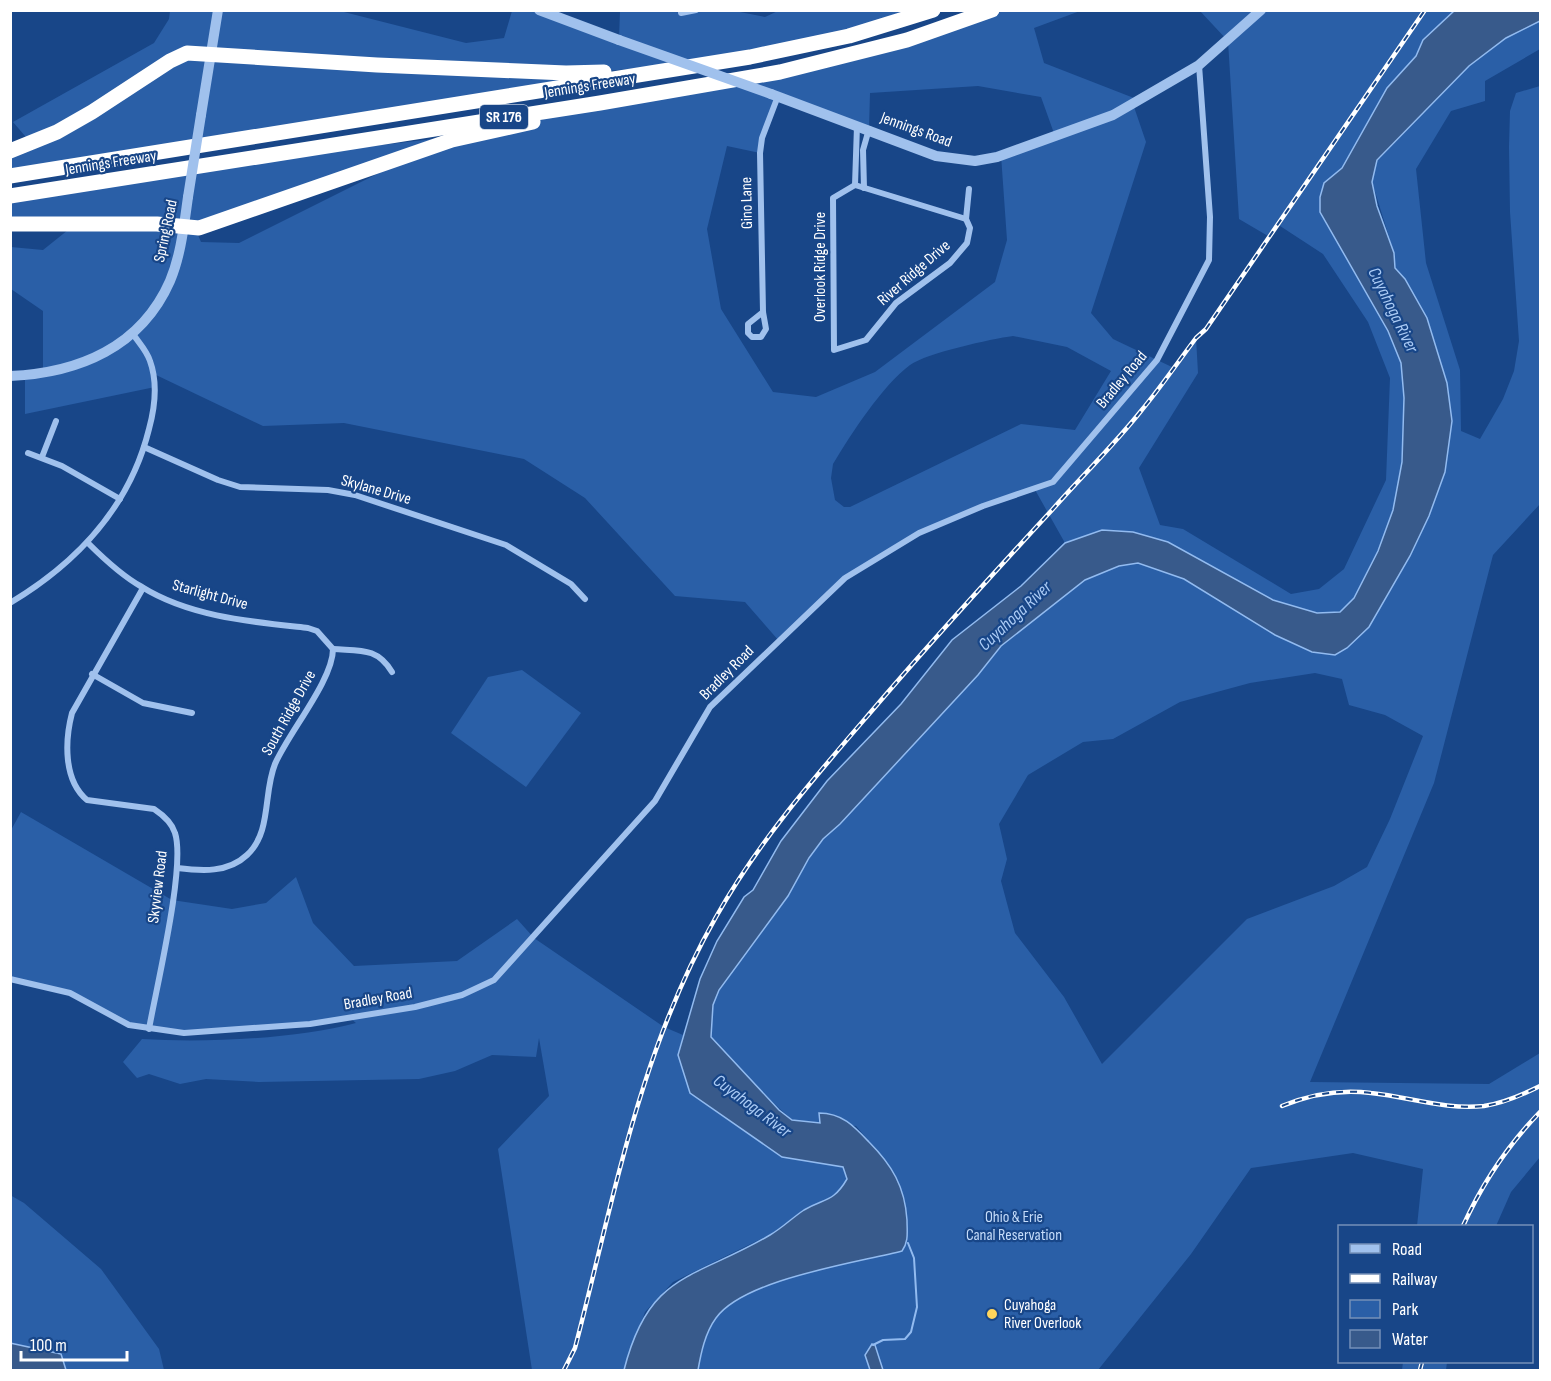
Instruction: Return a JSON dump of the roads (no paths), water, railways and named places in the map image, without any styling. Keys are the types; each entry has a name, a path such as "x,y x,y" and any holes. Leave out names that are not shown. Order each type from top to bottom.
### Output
{"highway":[{"name":"Jennings Freeway","path":"10,176 815,44 933,10"},
{"name":"Jennings Freeway","path":"10,196 600,103 821,63 907,40 992,10"},
{"path":"10,151 75,122 170,61 187,53 566,73 703,63"},
{"path":"10,224 157,224 183,228 215,225 452,140 536,122 600,103"}],"street":[{"name":"Spring Road","path":"10,376 38,374 78,366 108,352 133,334 157,305 170,280 183,228 218,10"},
{"path":"681,13 696,10"},
{"name":"Jennings Road","path":"545,11 619,40 869,129 936,156 957,160 997,157 1113,115 1199,65 1261,10"},
{"name":"Bradley Road","path":"10,980 70,993 129,1025 184,1033 310,1024 416,1007 462,995 494,980 655,801 710,707 845,578 919,533 984,506 1053,482 1158,360 1209,260 1210,217 1199,65"},
{"name":"Gino Lane","path":"763,312 760,153 762,138 775,95"},
{"path":"857,125 855,185 966,219"},
{"path":"864,188 864,150 869,129"},
{"name":"Overlook Ridge Drive","path":"834,350 833,198 855,185"},
{"name":"River Ridge Drive","path":"834,350 846,349 866,340 896,303 950,263 967,243 970,228 966,219 969,189"},
{"path":"10,603 58,571 88,543 120,498 144,447 155,387 150,360 133,334"},
{"path":"42,457 56,421"},
{"name":"Skylane Drive","path":"144,447 218,480 240,487 328,490 355,495 506,544 571,584 585,599"},
{"path":"28,453 42,457 120,498"},
{"name":"Starlight Drive","path":"88,543 143,588 182,604 222,616 308,628 317,632 333,649"},
{"name":"Skyview Road","path":"143,588 76,702 69,723 68,768 73,782 87,800 144,807 161,814 175,831 177,868 149,1029"},
{"path":"333,649 371,652 380,657 392,672"},
{"name":"South Ridge Drive","path":"177,868 222,868 240,861 250,852 263,831 269,784 277,760 330,667 333,649"},
{"path":"92,674 143,703 192,713"}],"water":[{"name":"Cuyahoga River","path":"1454,11 1540,11 1540,21 1506,38 1469,66 1377,160 1372,182 1377,206 1394,253 1395,268 1405,279 1427,318 1447,383 1452,421 1445,472 1429,516 1410,556 1369,627 1347,648 1335,655 1312,652 1275,635 1184,579 1138,563 1119,566 1085,580 1001,646 978,675 840,824 823,839 809,858 788,896 719,990 713,1005 711,1037 779,1110 792,1120 820,1123 819,1113 841,1118 858,1131 891,1168 906,1208 907,1240 902,1251 802,1274 750,1293 730,1304 716,1318 709,1330 698,1370 624,1370 634,1338 647,1313 661,1296 678,1282 743,1250 770,1235 804,1210 833,1196 847,1179 843,1167 782,1157 690,1093 678,1055 700,979 717,941 744,897 753,890 781,841 827,781 901,704 952,640 1021,586 1065,543 1102,530 1133,532 1168,542 1273,600 1317,613 1340,612 1354,598 1378,551 1393,510 1402,462 1404,398 1401,363 1388,331 1320,212 1320,197 1324,183 1342,168 1387,88 1416,56 1423,40"},
{"path":"10,1343 61,1354 66,1370 11,1370"},
{"path":"872,1344 875,1345 883,1370 870,1370 865,1355"}],"waterway":[{"path":"873,1345 883,1340 905,1339 911,1332 917,1307 914,1258 908,1243"}],"railway":[{"path":"564,1370 575,1348 616,1182 648,1073 689,968 732,889 788,811 892,687 1120,436 1156,393 1196,338 1206,329 1425,10"},
{"path":"1282,1106 1304,1098 1337,1092 1385,1095 1455,1106 1484,1106 1499,1103 1540,1086"},
{"path":"1464,1225 1497,1166 1540,1112"},
{"path":"1420,1370 1422,1363"}],"place":[{"name":"Cuyahoga River Overlook","path":"992,1314"}],"park label":[{"name":"Ohio & Erie Canal Reservation","path":"1014,1226"}]}
